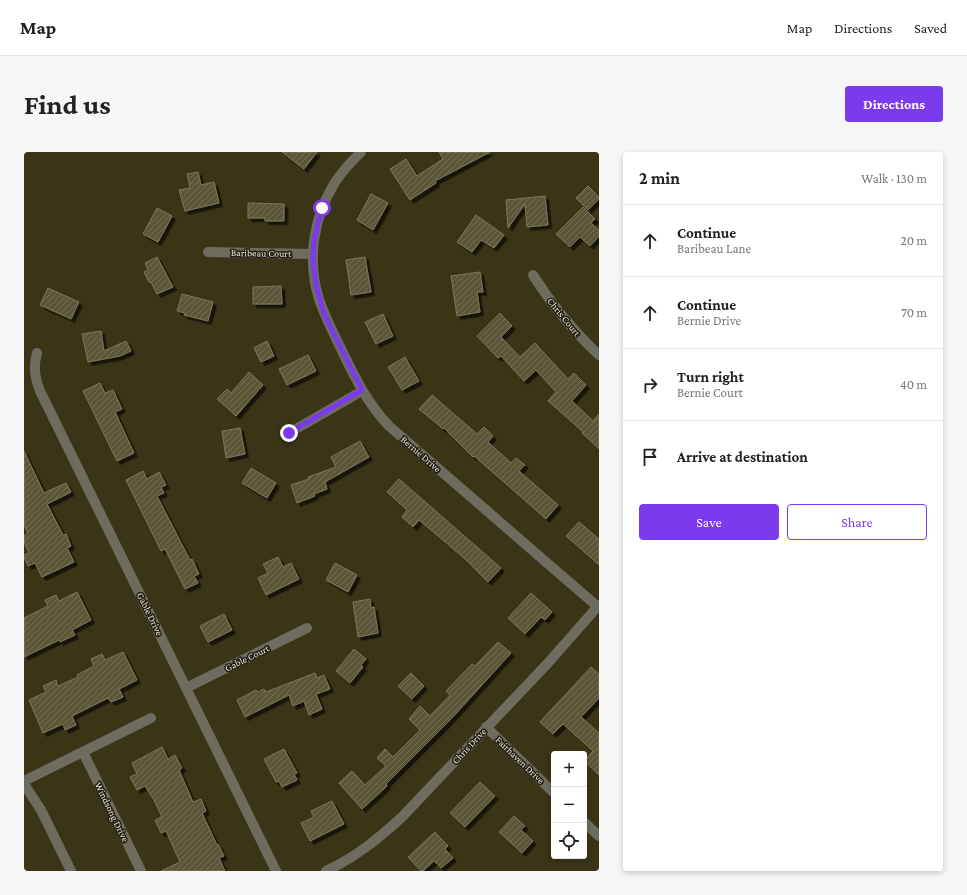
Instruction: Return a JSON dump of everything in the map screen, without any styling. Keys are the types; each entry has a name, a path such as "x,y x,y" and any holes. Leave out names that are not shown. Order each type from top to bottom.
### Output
{"street":[{"name":"Bernie Drive","path":"361,152 341,174 325,200 316,227 313,254 314,278 322,309 362,390 377,413 389,426 598,606"},
{"name":"Baribeau Court","path":"208,252 313,254"},
{"name":"Chris Court","path":"533,275 560,315 599,355"},
{"name":"Gable Drive","path":"37,353 35,372 40,391 276,871"},
{"path":"289,433 362,390"},
{"name":"Chris Drive","path":"326,871 350,858 382,836 405,815 486,727 548,663 598,606"},
{"name":"Gable Court","path":"186,688 307,628"},
{"path":"71,871 41,810 24,782 151,718"},
{"name":"Fairhaven Drive","path":"486,727 551,790"},
{"name":"Windsong Drive","path":"83,752 141,871"},
{"path":"585,823 599,836"}],"building":[{"path":"282,152 317,152 304,169"},
{"path":"439,152 490,152 435,181 436,183 410,200 390,169 406,159 417,176 443,159"},
{"path":"198,172 201,185 214,182 219,203 185,211 179,190 190,188 187,174"},
{"path":"588,186 599,197 599,199 588,210 576,198"},
{"path":"371,194 388,203 373,230 357,220"},
{"path":"545,196 548,225 527,227 525,204 508,228 506,200"},
{"path":"248,203 284,204 284,221 265,221 265,218 248,218"},
{"path":"583,207 595,219 591,223 599,230 599,236 590,246 580,237 570,247 556,234"},
{"path":"157,208 172,216 158,242 143,234"},
{"path":"476,215 504,235 494,248 481,240 472,252 457,242"},
{"path":"157,257 173,287 157,294 144,272 148,270 145,263"},
{"path":"365,257 371,292 351,295 346,260"},
{"path":"480,272 483,292 477,292 480,312 457,316 451,276"},
{"path":"281,286 282,304 253,304 253,287"},
{"path":"48,288 79,302 71,319 40,305"},
{"path":"182,294 213,302 208,321 184,315 185,313 177,311"},
{"path":"500,313 512,326 501,337 520,357 535,343 568,379 574,373 586,385 572,401 593,421 599,414 599,449 582,433 583,432 548,401 556,392 536,370 524,381 501,356 498,358 477,336"},
{"path":"383,314 393,336 376,344 365,322"},
{"path":"101,331 104,351 126,341 131,351 120,356 88,362 82,334"},
{"path":"267,341 274,356 261,362 254,348"},
{"path":"308,355 316,371 287,385 279,369"},
{"path":"405,357 419,381 402,390 388,367"},
{"path":"249,372 263,385 236,416 217,399 227,389 231,393"},
{"path":"100,383 105,393 113,390 122,409 115,412 134,453 117,461 83,391"},
{"path":"432,395 477,434 484,427 493,436 488,442 511,463 516,458 525,465 519,471 558,505 546,519 474,456 473,457 444,428 443,429 419,409"},
{"path":"240,428 245,454 226,458 222,431"},
{"path":"360,441 369,457 325,482 327,489 314,494 315,496 297,503 291,485 336,467 331,457"},
{"path":"24,451 44,493 66,483 71,492 47,504 63,535 66,534 71,546 67,548 74,562 42,577 35,563 28,566 24,557 24,555 29,553 24,542 24,536 28,533 24,525"},
{"path":"251,468 276,483 267,498 242,483"},
{"path":"143,471 147,479 159,472 166,485 161,487 164,493 157,496 190,560 192,559 199,574 194,576 198,583 185,589 165,549 161,551 126,480"},
{"path":"399,479 501,568 488,582 465,559 419,520 413,527 402,517 407,510 387,492"},
{"path":"579,522 599,539 599,565 566,536"},
{"path":"278,557 283,567 291,563 299,579 266,595 258,578 268,573 263,564"},
{"path":"335,563 357,575 348,592 326,580"},
{"path":"77,592 91,620 72,630 75,635 60,642 59,640 24,657 24,618 48,606 45,600 56,595 59,601"},
{"path":"531,593 552,612 545,620 541,617 525,634 508,618"},
{"path":"370,599 371,608 374,607 378,633 358,637 353,602"},
{"path":"224,614 232,630 208,642 200,626"},
{"path":"498,642 511,653 451,719 386,784 387,786 362,809 339,783 352,771 365,785 386,766 377,758 385,749 393,757 420,730 409,719 420,706 430,716 450,695 446,691 472,664 475,666"},
{"path":"354,649 366,659 361,665 363,667 350,683 336,671"},
{"path":"123,652 137,680 119,689 123,697 111,702 108,698 72,716 76,725 65,730 63,724 43,733 29,700 46,692 43,686 56,680 58,686 78,677 77,675 94,666 91,659 102,654 105,660"},
{"path":"591,667 599,674 599,698 581,717 599,733 599,775 587,764 587,758 593,751 563,724 553,734 540,722"},
{"path":"315,673 317,678 324,675 330,689 316,694 322,709 309,715 304,701 293,706 289,695 245,717 237,700 256,690 258,692 264,689 266,692"},
{"path":"411,673 424,686 412,699 398,686"},
{"path":"162,747 168,759 175,755 182,768 179,770 193,802 201,799 206,811 202,813 217,845 218,844 224,856 219,858 225,871 161,871 180,862 166,831 161,833 155,820 162,817 154,800 145,786 137,790 130,777 137,774 132,763"},
{"path":"284,749 297,773 294,774 297,780 282,787 279,781 276,782 264,759"},
{"path":"480,782 495,796 465,827 450,813"},
{"path":"332,801 344,824 310,841 301,823 314,817 311,811"},
{"path":"514,816 525,826 521,830 533,841 522,853 499,832"},
{"path":"435,832 448,846 445,849 453,858 441,868 434,861 423,871 421,871 408,857"}],"route":[{"path":"289,433 362,390 324,314 314,278 314,240 322,208"}]}
